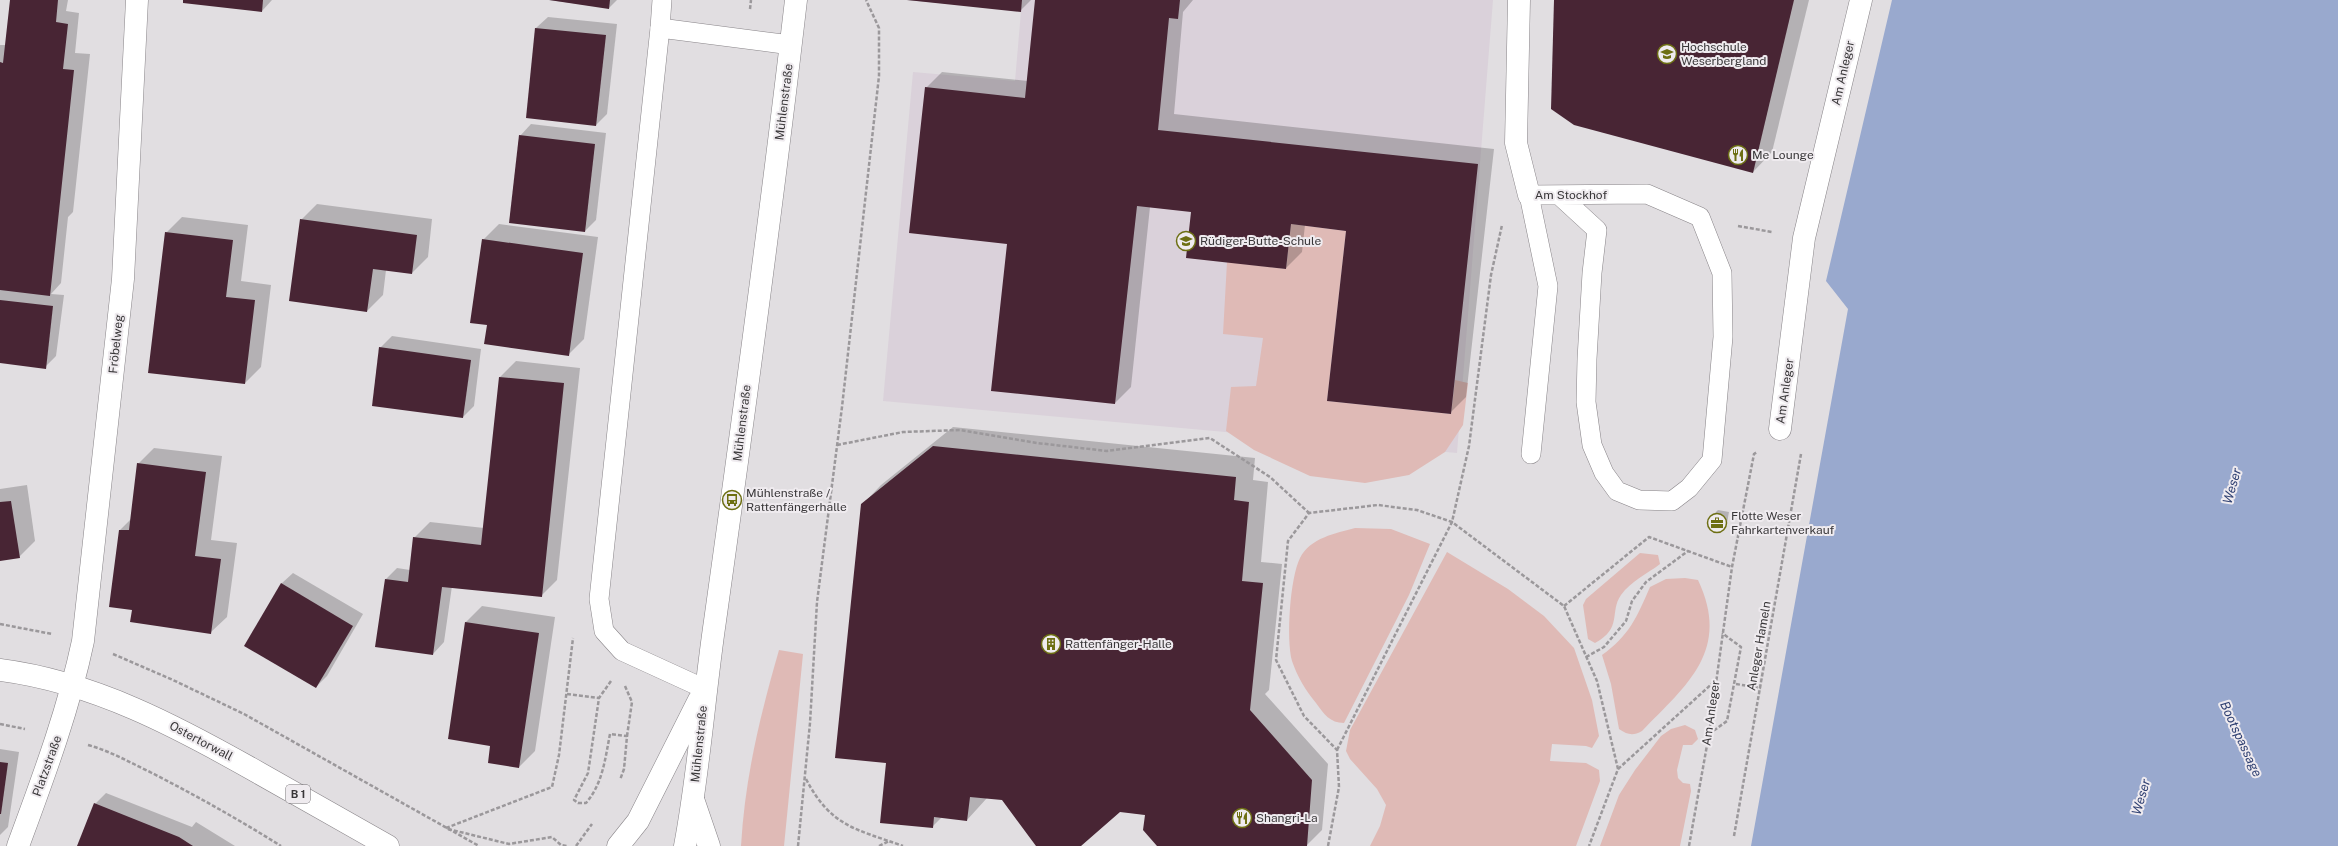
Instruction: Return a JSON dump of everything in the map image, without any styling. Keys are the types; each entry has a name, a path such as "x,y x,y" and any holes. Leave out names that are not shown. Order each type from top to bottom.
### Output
{"main road":[{"name":"Fröbelweg","path":"74,685 83,641 123,279 137,0"},
{"name":"Mühlenstraße","path":"685,846 694,801 705,689 732,500 796,0"},
{"name":"Am Stockhof","path":"1519,0 1516,143 1528,195"},
{"name":"Am Anleger","path":"1780,429 1804,238 1861,0"},
{"name":"Ostertorwall","path":"0,670 74,685 114,699 207,743 388,846"},
{"name":"Platzstraße","path":"18,846 58,737 74,685"},
{"path":"618,846 638,821 705,689"},
{"path":"694,801 709,846"}],"lane":[{"path":"662,0 600,599 604,631 622,651 705,689"},
{"path":"660,28 791,45"},
{"name":"Am Stockhof","path":"1528,195 1560,196 1647,194 1700,217"},
{"path":"1528,195 1548,286 1531,454"},
{"path":"1560,196 1597,230 1592,273 1587,359 1586,402 1592,445 1604,473 1617,491 1639,500 1672,501 1689,488 1712,460 1723,337 1722,273 1700,217"}],"path":[{"path":"750,10 751,0"},
{"path":"798,846 805,778 818,602 879,76 879,28 866,0"},
{"path":"1328,846 1340,786 1337,750 1452,522 1469,446 1491,275 1503,221 1528,195"},
{"path":"1700,217 1732,225 1804,238"},
{"name":"Am Anleger","path":"1689,846 1709,734 1732,567 1754,454 1780,429"},
{"path":"837,445 903,432 960,430 1037,443 1107,451 1210,438 1270,477 1309,513"},
{"name":"Anleger Hameln","path":"1734,836 1802,458"},
{"path":"1337,750 1304,716 1276,660 1288,540 1309,513 1378,505 1417,510 1452,522 1564,606 1597,681 1618,769"},
{"path":"1564,606 1649,537 1732,567"},
{"path":"1586,657 1604,647 1626,621 1632,600 1646,582 1688,550"},
{"path":"445,828 552,787 559,755 573,635 600,599"},
{"path":"0,624 83,641 173,680 244,714 479,846"},
{"path":"1709,734 1727,721 1736,684 1742,647 1722,633"},
{"path":"622,651 618,671 599,698 588,773 574,800 578,803 586,803 593,794 603,774 610,734 627,736"},
{"path":"1589,846 1618,769 1716,681"},
{"path":"1736,684 1761,688"},
{"path":"567,694 599,698"},
{"path":"620,782 624,769 632,702"},
{"path":"58,737 102,749 239,819 281,846"},
{"path":"805,778 815,796 839,821 855,829 903,846"},
{"path":"576,846 594,822"},
{"path":"445,828 509,844 522,843 538,837 552,837 561,845 567,846"},
{"path":"879,846 889,841"}],"shaded area":[{"name":"Rüdiger-Butte-Schule","path":"1022,0 1493,0 1457,453 883,401 913,72 1015,81"},
{"path":"1291,224 1346,231 1327,401 1451,414 1455,380 1468,383 1463,425 1445,452 1409,475 1365,483 1310,476 1254,450 1226,431 1231,387 1256,386 1263,338 1223,334 1227,262 1286,269"},
{"path":"1355,528 1391,529 1430,544 1409,595 1344,723 1339,723 1331,720 1325,714 1302,683 1296,672 1292,661 1289,638 1291,594 1297,567 1304,551 1324,537"},
{"path":"1447,552 1508,589 1544,616 1574,648 1592,700 1599,736 1592,748 1586,746 1552,744 1550,761 1586,763 1599,770 1600,781 1576,846 1370,846 1380,826 1386,805 1377,789 1350,759 1346,751 1350,730"},
{"path":"1640,553 1658,555 1660,564 1625,590 1618,601 1614,620 1609,632 1595,643 1588,639 1583,605 1586,599"},
{"path":"1685,578 1698,580 1707,605 1710,627 1707,646 1700,664 1689,681 1675,697 1642,731 1636,734 1625,733 1619,729 1611,684 1602,655 1626,633 1641,608 1650,587 1666,579"},
{"path":"779,650 803,654 784,846 741,846 746,796 754,747"},
{"path":"1685,725 1695,730 1698,739 1692,745 1683,745 1677,770 1678,778 1683,783 1690,784 1691,791 1680,846 1600,846 1619,795 1635,770 1661,736 1671,729"}],"water":[{"path":"1892,0 2338,0 2338,846 1751,846 1848,309 1826,281"}],"building":[{"path":"10,0 58,0 56,22 68,24 63,69 74,70 50,296 0,290 0,62 3,63"},
{"path":"183,0 263,0 262,12 183,3"},
{"path":"549,0 610,0 609,9"},
{"path":"907,0 1022,0 1021,12"},
{"path":"1035,0 1180,0 1178,19 1169,18 1158,130 1478,164 1451,414 1327,401 1346,231 1291,224 1286,269 1186,258 1191,212 1137,206 1115,404 991,391 1007,244 909,233 925,87 1025,98"},
{"name":"Hochschule Weserbergland","path":"1554,0 1794,0 1753,173 1574,125 1551,109"},
{"path":"535,28 606,35 596,126 526,118"},
{"path":"519,135 595,144 585,232 509,223"},
{"path":"300,219 417,235 412,274 373,269 367,312 289,301"},
{"path":"165,232 233,240 226,297 255,300 245,384 148,373"},
{"path":"482,239 583,253 569,356 484,344 487,325 470,323"},
{"path":"0,300 53,306 46,369 0,363"},
{"path":"379,347 471,360 463,418 372,406"},
{"path":"499,377 564,383 542,597 442,587 433,655 375,647 385,579 408,582 413,537 481,545"},
{"name":"Rattenfänger-Halle","path":"933,446 1236,477 1234,500 1249,502 1242,581 1263,583 1250,710 1312,780 1307,846 1157,846 1143,830 1145,815 1120,812 1081,846 1036,846 1002,800 970,797 967,821 934,817 933,828 880,823 886,763 835,758 861,504"},
{"path":"137,463 206,472 195,556 221,559 211,634 130,622 132,610 109,607 119,530 129,530"},
{"path":"11,501 20,558 0,561 0,502"},
{"name":"Flotte Weser Fahrkartenverkauf","path":"1711,515 1724,518 1722,530 1709,528"},
{"path":"281,583 353,626 316,688 244,646"},
{"path":"465,622 539,633 519,768 488,763 490,746 448,739"},
{"path":"0,762 8,763 1,814 0,814"},
{"path":"94,803 179,837 193,846 77,846"}],"place":[{"name":"Hochschule Weserbergland","path":"1667,54"},
{"name":"Me Lounge","path":"1738,155"},
{"name":"Rüdiger-Butte-Schule","path":"1186,241"},
{"name":"Mühlenstraße / Rattenfängerhalle","path":"732,500"},
{"name":"Flotte Weser Fahrkartenverkauf","path":"1717,523"},
{"name":"Rattenfänger-Halle","path":"1051,644"},
{"name":"Shangri-La","path":"1242,818"}],"water label":[{"name":"Weser","path":"2232,486"},
{"name":"Bootspassage","path":"2241,739"},
{"name":"Weser","path":"2141,797"}]}
